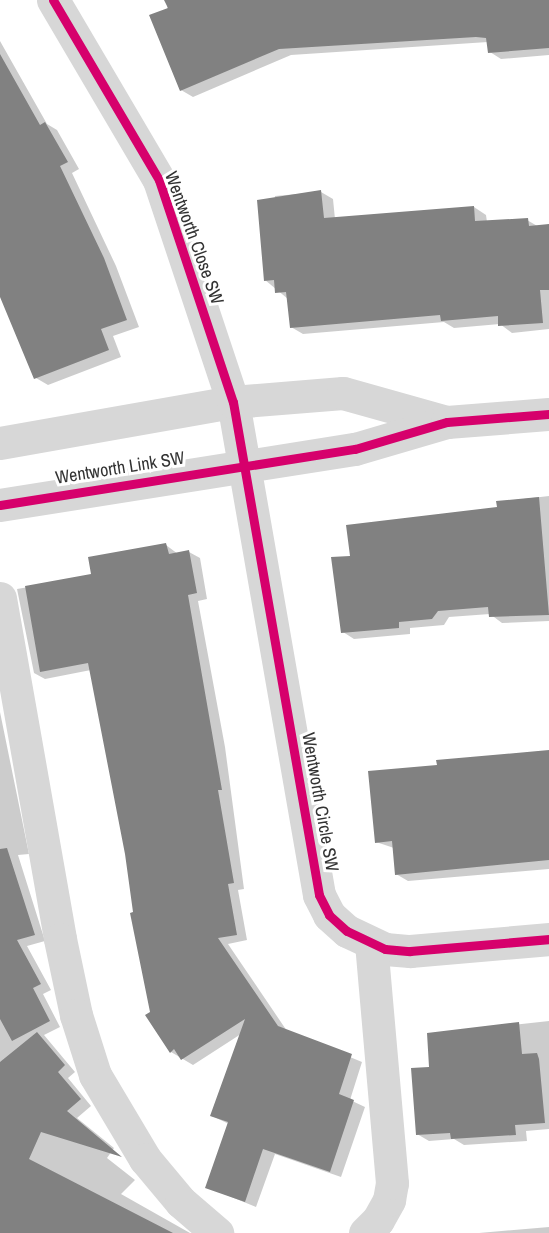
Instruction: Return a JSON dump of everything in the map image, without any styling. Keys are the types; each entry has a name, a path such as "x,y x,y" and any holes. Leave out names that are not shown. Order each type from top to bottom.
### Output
{"street":[{"name":"Wentworth Close SW","path":"53,0 159,180 233,402"},
{"path":"0,443 233,402 343,393 447,422"},
{"name":"Wentworth Circle SW","path":"233,402 246,464 319,894 329,915 371,945 410,951 549,939"},
{"path":"246,464 355,449 447,422 549,414"},
{"name":"Wentworth Link SW","path":"0,505 246,464"},
{"path":"0,598 60,939 76,1015 95,1075 145,1159 181,1202 217,1233"},
{"path":"365,1233 378,1220 389,1200 392,1183 371,945"}],"building":[{"path":"164,0 549,0 549,48 488,53 486,38 476,37 279,49 180,91 149,15 168,8"},
{"path":"0,54 40,125 45,122 68,162 60,166 104,258 127,320 101,329 109,350 34,379 0,297"},
{"path":"321,190 324,218 474,206 475,221 528,218 529,226 549,224 549,290 540,290 543,323 498,326 498,316 441,321 440,315 290,328 286,292 275,293 274,280 264,281 257,200"},
{"path":"539,497 549,615 489,617 488,607 438,611 432,619 399,622 399,628 341,633 331,557 350,556 346,525 497,507 496,501"},
{"path":"166,543 169,554 189,550 197,593 188,595 222,790 218,790 234,883 228,884 237,935 218,938 278,1026 352,1054 339,1094 354,1100 330,1172 263,1149 245,1202 205,1188 228,1122 210,1116 245,1019 181,1060 174,1049 170,1053 145,1015 150,1012 130,913 133,912 125,854 88,663 40,672 25,586 91,574 88,557"},
{"path":"549,750 549,860 395,875 392,841 375,843 368,771 437,765 436,760"},
{"path":"7,848 35,935 17,940 41,984 33,988 50,1021 12,1041 0,1019 0,849"},
{"path":"519,1022 522,1054 537,1053 539,1059 545,1123 515,1125 516,1135 451,1139 450,1133 416,1135 411,1068 429,1067 427,1033"},
{"path":"37,1032 65,1065 58,1072 81,1099 67,1111 122,1157 41,1132 29,1159 173,1233 0,1233 0,1062"}],"cycle path":[{"path":"53,0 159,180 233,402 319,895 329,915 347,931 385,949 410,951 549,939"},
{"path":"0,505 355,449 447,422 549,414"}]}
